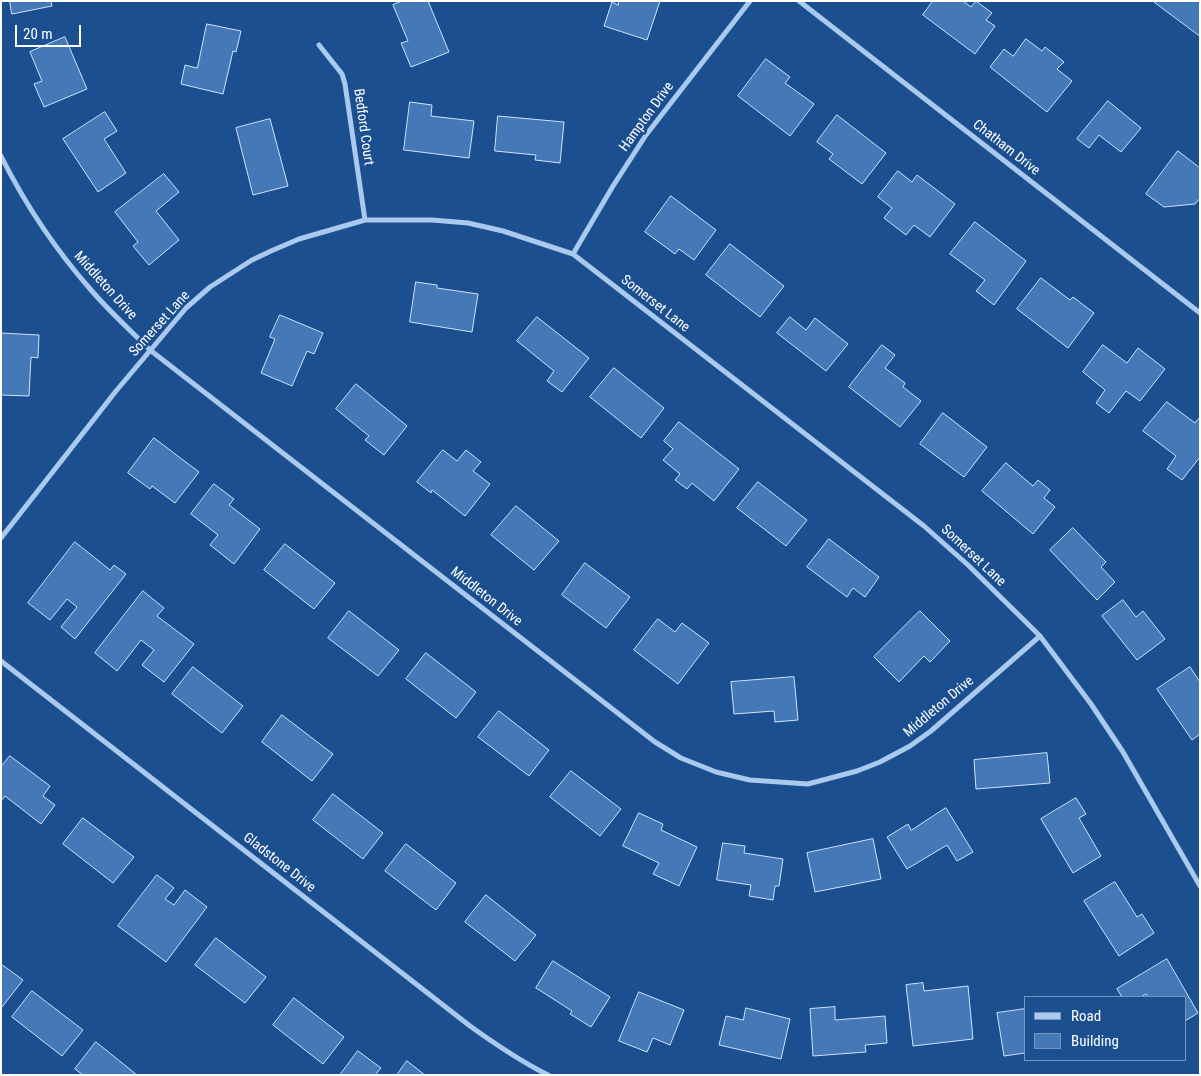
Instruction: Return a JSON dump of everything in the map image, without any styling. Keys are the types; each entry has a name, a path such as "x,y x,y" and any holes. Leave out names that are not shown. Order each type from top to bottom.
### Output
{"street":[{"name":"Hampton Drive","path":"573,254 612,186 646,135 750,1"},
{"name":"Chatham Drive","path":"799,1 1200,313"},
{"name":"Bedford Court","path":"319,46 342,74 345,84 365,220"},
{"name":"Middleton Drive","path":"1,156 32,210 61,253 91,290 150,350 655,742 681,758 716,772 750,780 808,784 857,771 880,762 910,746 931,731 1040,636"},
{"name":"Somerset Lane","path":"1,538 116,391 186,308 210,287 252,260 299,239 365,220 432,220 468,223 503,231 573,254 924,526 968,565 1040,636 1091,704 1123,752 1200,886"},
{"name":"Gladstone Drive","path":"1,661 470,1026 495,1044 548,1075"}],"building":[{"path":"10,1 51,1 52,6 12,14"},
{"path":"402,1 428,1 449,52 411,67 401,43 408,41 393,5"},
{"path":"619,1 660,1 647,40 604,26 612,2 618,5"},
{"path":"933,1 963,1 971,7 976,1 992,13 986,20 995,26 975,54 923,15"},
{"path":"1153,1 1200,1 1200,36"},
{"path":"207,24 241,31 236,52 233,51 223,94 181,84 185,65 197,68"},
{"path":"65,37 87,89 44,107 34,84 42,81 30,52"},
{"path":"1026,39 1042,51 1045,47 1064,62 1057,69 1072,81 1047,112 990,67 1004,49 1013,56"},
{"path":"766,59 790,77 785,83 814,104 790,136 738,96"},
{"path":"1108,101 1141,128 1121,152 1099,135 1089,148 1077,139"},
{"path":"410,102 432,105 431,116 474,121 469,158 404,150"},
{"path":"105,112 117,131 104,139 126,173 98,192 63,139"},
{"path":"837,115 886,153 862,184 829,159 833,154 817,142"},
{"path":"498,116 564,122 560,163 535,160 536,155 495,151"},
{"path":"270,119 288,186 253,195 236,128"},
{"path":"1178,151 1200,168 1200,198 1195,204 1164,207 1146,194"},
{"path":"898,171 912,182 917,175 955,204 930,237 914,225 906,235 884,218 892,208 878,197"},
{"path":"164,174 179,192 156,211 179,240 149,265 133,246 138,242 115,212"},
{"path":"671,196 716,230 694,260 679,249 675,254 645,232"},
{"path":"975,222 1026,261 994,305 976,291 985,280 950,254"},
{"path":"730,244 784,286 760,317 706,275"},
{"path":"1041,278 1070,300 1073,297 1094,313 1068,348 1017,309"},
{"path":"416,282 437,285 437,288 478,294 472,332 410,322"},
{"path":"280,315 323,333 314,354 307,351 292,386 261,373 275,339 270,337"},
{"path":"537,317 589,358 562,392 547,381 554,371 517,341"},
{"path":"790,317 806,330 815,318 848,344 826,371 777,333"},
{"path":"1,333 39,335 38,358 31,357 29,396 1,395"},
{"path":"882,345 895,355 885,368 905,383 903,387 921,401 900,427 849,387"},
{"path":"1103,345 1127,363 1138,348 1165,369 1140,401 1126,391 1109,413 1096,403 1105,390 1083,372"},
{"path":"614,368 664,408 641,438 590,397"},
{"path":"356,384 407,426 384,455 365,440 369,436 336,409"},
{"path":"1167,402 1195,423 1200,417 1200,457 1182,480 1167,469 1176,456 1143,431"},
{"path":"943,413 987,447 964,477 920,444"},
{"path":"679,422 739,469 714,501 692,483 687,489 675,480 680,474 663,460 673,449 664,441"},
{"path":"154,438 199,472 175,503 152,486 150,489 128,473"},
{"path":"443,450 457,461 466,450 481,462 473,471 490,484 465,516 432,490 431,493 417,482"},
{"path":"1006,463 1033,486 1038,480 1050,490 1044,498 1055,507 1033,534 982,491"},
{"path":"758,482 807,520 786,546 737,508"},
{"path":"214,484 234,499 229,505 260,529 234,564 210,545 218,535 191,514"},
{"path":"516,506 559,541 534,570 491,535"},
{"path":"1073,528 1106,562 1101,567 1115,582 1097,600 1050,550"},
{"path":"829,539 879,577 865,597 853,588 847,597 807,567"},
{"path":"75,542 110,570 114,565 126,574 75,639 61,627 77,607 67,599 50,620 28,603"},
{"path":"285,544 335,583 314,609 264,570"},
{"path":"585,563 630,597 606,628 562,595"},
{"path":"143,591 164,608 157,616 194,644 164,682 142,665 154,650 141,640 117,671 95,653"},
{"path":"1123,600 1136,617 1143,611 1165,639 1137,660 1102,616"},
{"path":"349,611 399,650 378,676 328,638"},
{"path":"920,611 950,641 930,662 924,656 899,682 874,657"},
{"path":"658,619 675,632 682,623 709,643 678,684 634,650"},
{"path":"426,653 476,692 456,718 406,679"},
{"path":"193,667 243,706 222,733 172,694"},
{"path":"1190,667 1200,682 1200,734 1192,740 1157,689"},
{"path":"794,677 798,720 775,722 774,711 734,714 731,682"},
{"path":"499,711 549,750 529,776 478,737"},
{"path":"282,715 333,754 312,781 262,742"},
{"path":"1047,753 1050,783 976,789 974,760"},
{"path":"10,756 50,786 43,796 55,805 41,824 5,796 1,801 1,767"},
{"path":"571,771 621,809 600,836 550,797"},
{"path":"333,794 383,833 363,859 313,820"},
{"path":"1076,798 1086,814 1079,818 1101,856 1073,873 1041,819"},
{"path":"946,808 973,852 957,861 947,845 907,869 887,837 908,824 911,830"},
{"path":"639,813 663,824 661,830 697,847 679,886 653,874 659,863 623,846"},
{"path":"83,818 134,857 113,883 63,844"},
{"path":"873,839 881,879 815,892 807,853"},
{"path":"723,843 745,846 744,853 783,859 779,886 775,886 773,900 749,896 751,885 717,880"},
{"path":"406,844 456,883 436,910 385,871"},
{"path":"157,875 174,888 165,899 174,905 185,890 207,907 166,962 118,926"},
{"path":"1115,882 1137,917 1142,914 1154,933 1119,956 1084,901"},
{"path":"486,895 536,935 515,961 465,922"},
{"path":"216,938 266,977 245,1003 195,965"},
{"path":"1167,959 1198,1013 1186,1020 1186,996 1147,996 1146,994 1143,996 1121,996 1117,989"},
{"path":"553,961 610,997 591,1027 570,1014 572,1011 536,988"},
{"path":"1,964 23,980 2,1007 1,1006"},
{"path":"923,983 924,991 968,986 973,1039 913,1046 906,985"},
{"path":"32,991 83,1030 62,1056 12,1017"},
{"path":"639,992 684,1010 670,1045 653,1038 647,1052 619,1041"},
{"path":"294,998 344,1037 323,1064 273,1025"},
{"path":"835,1007 835,1020 885,1016 887,1043 865,1045 866,1052 813,1056 810,1009"},
{"path":"746,1008 790,1019 781,1059 719,1045 726,1016 743,1020"},
{"path":"1024,1009 1024,1053 1004,1056 997,1013"},
{"path":"96,1042 137,1075 83,1075 75,1069"},
{"path":"358,1051 381,1068 375,1075 340,1075"},
{"path":"407,1061 425,1075 397,1075"}]}
